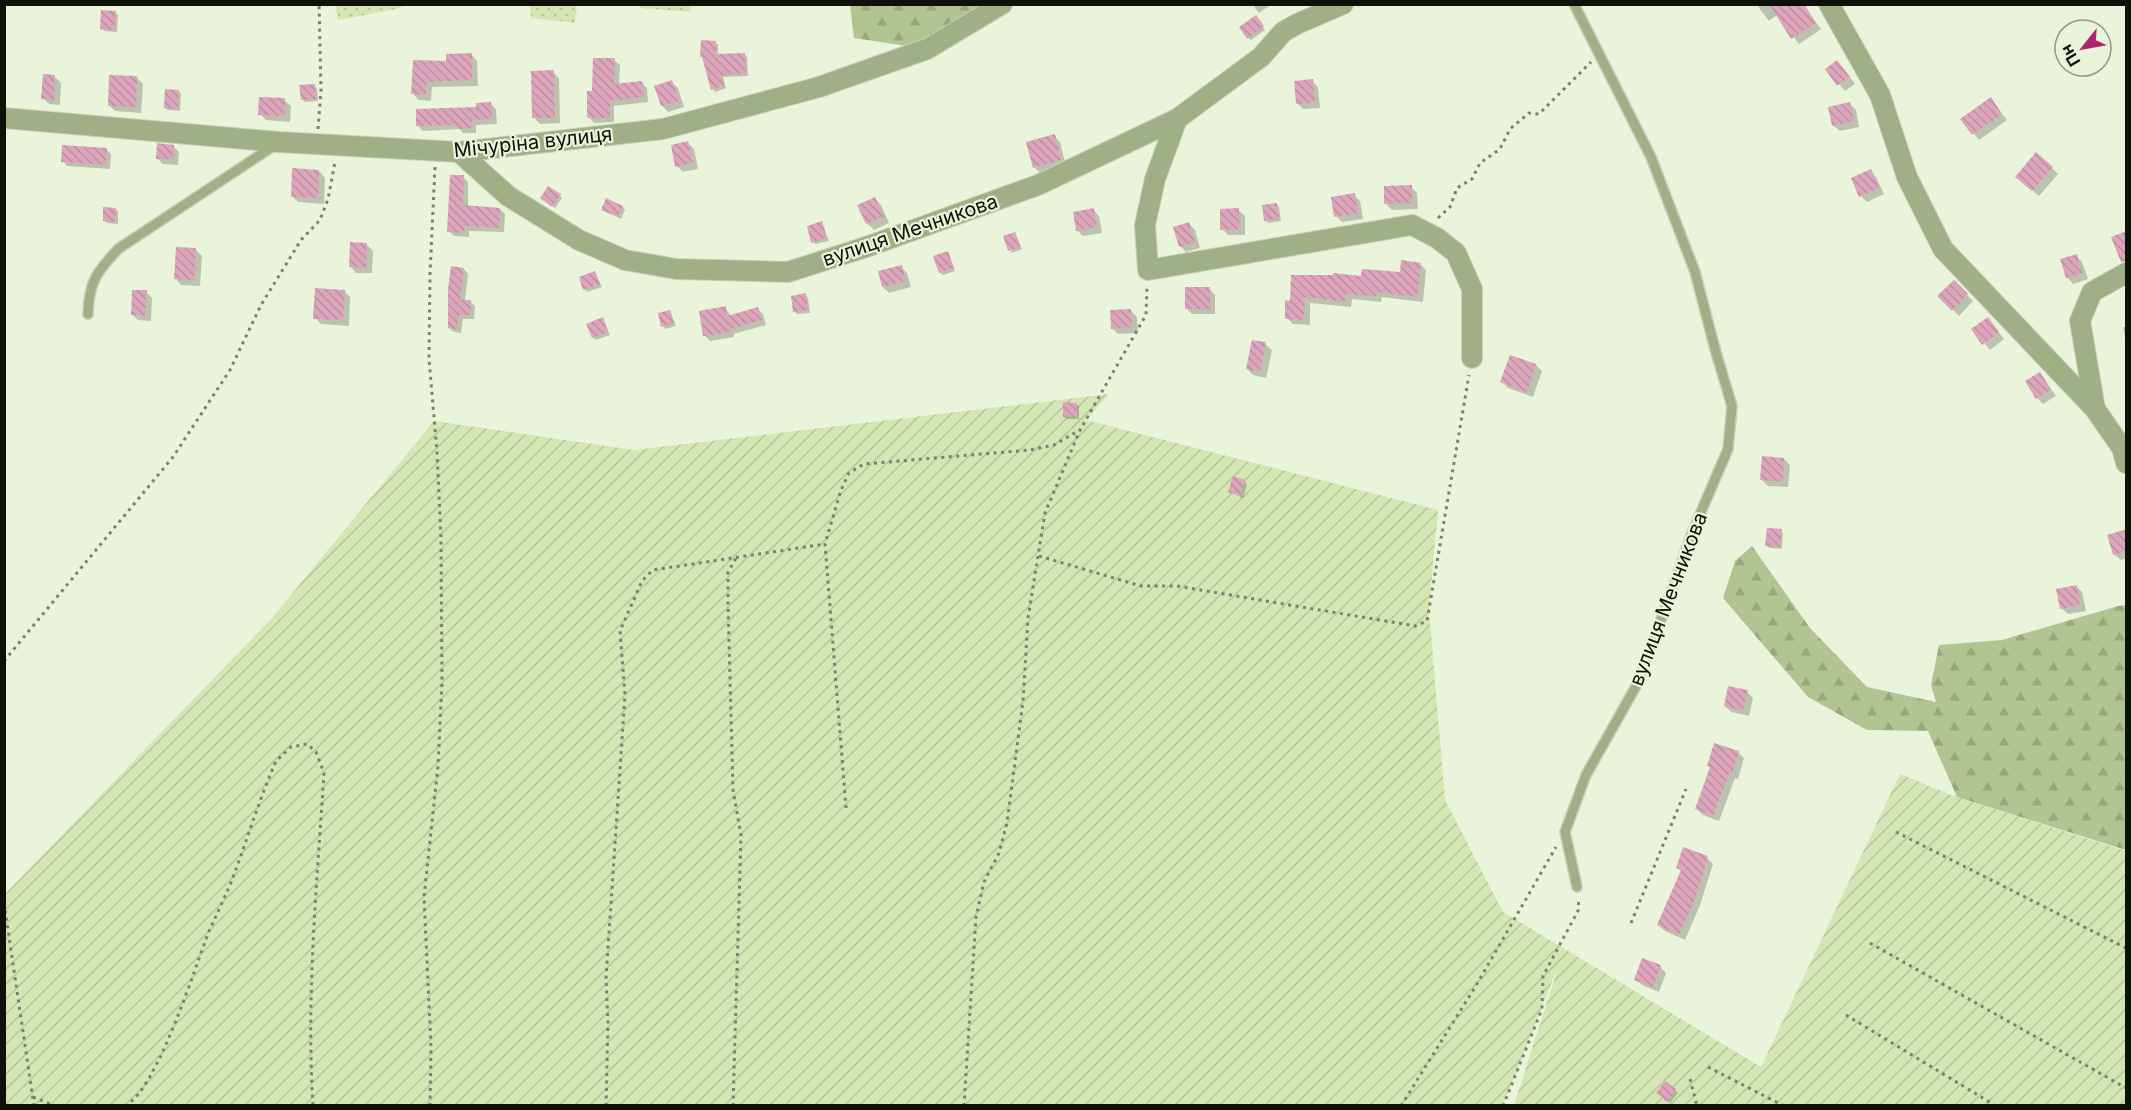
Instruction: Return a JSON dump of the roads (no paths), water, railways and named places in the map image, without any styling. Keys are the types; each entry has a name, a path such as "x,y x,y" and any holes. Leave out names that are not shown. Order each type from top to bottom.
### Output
{"street":[{"name":"Мічуріна вулиця","path":"4,118 279,142 459,152 663,129 819,87 931,47 1002,4"},
{"name":"вулиця Мечникова","path":"459,152 508,196 579,240 625,260 676,269 788,272 869,246 1038,185 1177,119 1261,57 1283,32 1343,4"},
{"path":"1829,4 1880,95 1907,177 1943,249 2095,409 2122,448 2127,463"},
{"path":"1177,119 1155,179 1145,225 1148,270 1412,225 1437,238 1456,253 1472,289 1472,358"},
{"path":"2095,409 2080,321 2092,292 2127,273"}],"lane":[{"name":"вулиця Мечникова","path":"1574,4 1652,157 1695,272 1732,406 1728,449 1692,533 1639,681 1586,776 1565,832 1577,887"},
{"path":"88,314 88,293 98,271 118,249 279,142"}]}
